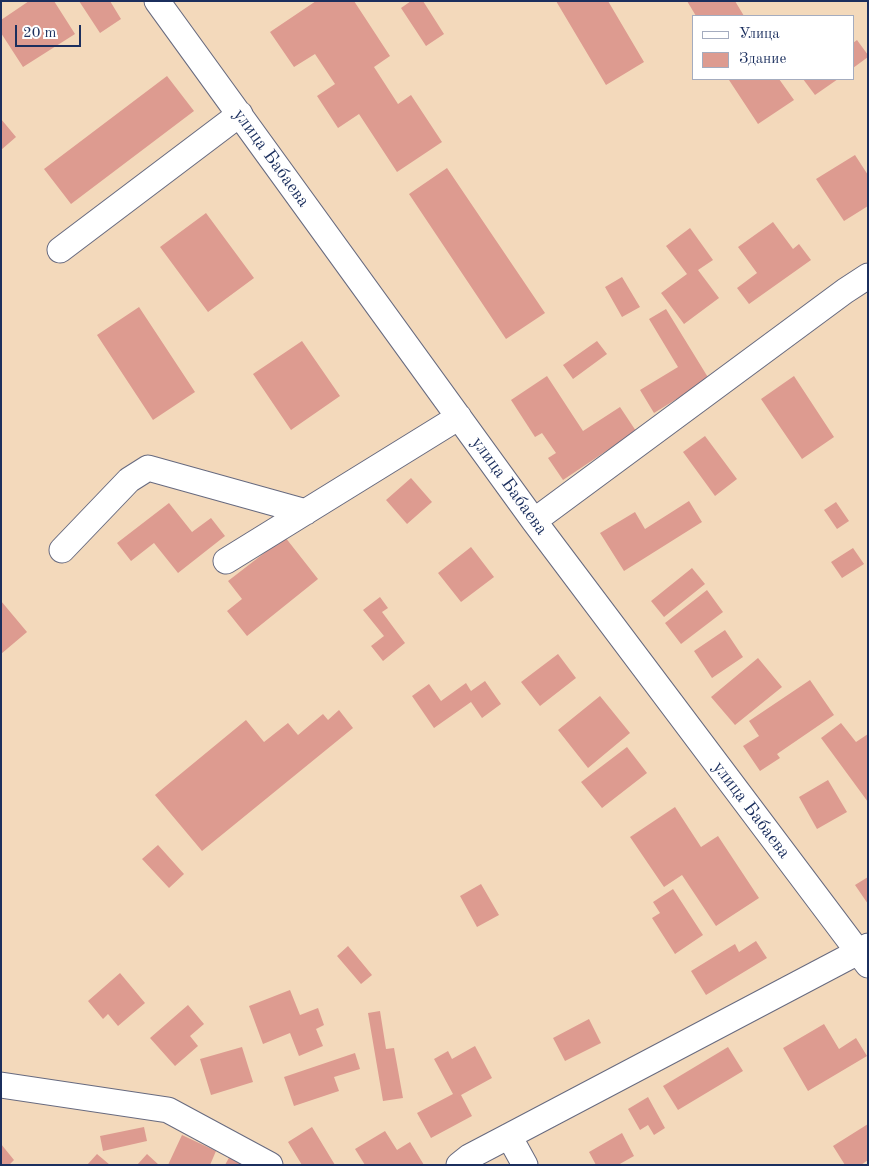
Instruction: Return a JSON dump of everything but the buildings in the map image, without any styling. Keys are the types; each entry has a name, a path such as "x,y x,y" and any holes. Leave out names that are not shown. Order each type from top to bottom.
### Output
{"street":[{"name":"улица Бабаева","path":"157,1 534,521 865,954"},
{"path":"60,250 240,114"},
{"path":"534,521 845,291 868,276"},
{"path":"226,561 459,417"},
{"path":"62,550 129,480 148,468 306,512"},
{"path":"459,1165 509,1136 865,954"},
{"path":"1,1085 168,1110 270,1165"},
{"path":"509,1136 525,1165"}]}
